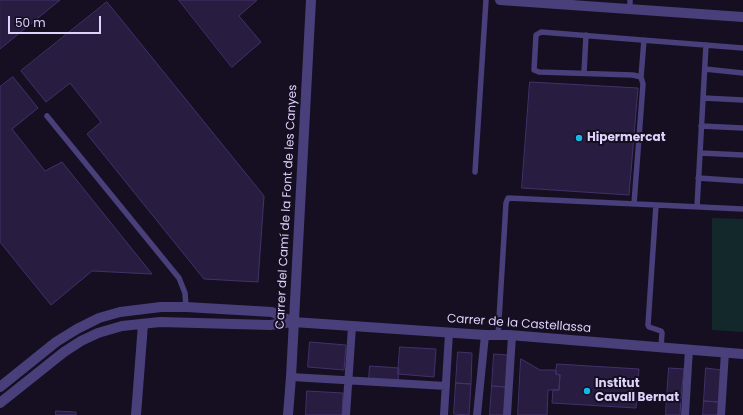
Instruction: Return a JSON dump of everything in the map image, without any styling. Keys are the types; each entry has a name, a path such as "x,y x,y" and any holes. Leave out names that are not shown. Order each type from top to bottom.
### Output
{"street":[{"name":"Carrer del Camí de la Font de les Canyes","path":"288,415 311,0"},
{"path":"500,0 630,4 743,17"},
{"name":"Carrer de la Castellassa","path":"0,387 56,342 99,318 120,312 161,307 186,307 272,312 293,322"},
{"name":"Carrer de la Castellassa","path":"0,403 64,352 81,341 98,333 122,326 143,324 179,322 270,325 293,322 352,327 512,336 743,354"},
{"path":"136,415 143,324"},
{"path":"346,415 352,327"},
{"path":"444,415 449,333"},
{"path":"477,415 485,335"},
{"path":"507,415 512,336"},
{"path":"685,415 689,350"},
{"path":"721,415 725,352"},
{"path":"291,377 446,386"}],"lane":[{"path":"475,172 486,0"},
{"path":"641,77 633,75 538,72 534,70 536,35 541,32 743,48"},
{"path":"584,73 586,35"},
{"path":"634,204 643,84 641,77 644,40"},
{"path":"697,206 706,45"},
{"path":"705,69 743,73"},
{"path":"703,98 743,100"},
{"path":"48,116 179,278 185,293 186,307"},
{"path":"701,126 743,128"},
{"path":"700,152 743,155"},
{"path":"698,178 743,181"},
{"path":"498,336 506,203 508,198 743,209"},
{"path":"656,205 648,325 649,327 661,331 661,347"}],"green space":[{"path":"712,218 743,219 743,332 712,330"}],"building":[{"path":"0,0 60,0 0,49"},
{"path":"179,0 257,0 239,16 261,42 232,67"},
{"path":"107,2 264,196 258,282 204,279 87,134 101,122 70,83 46,102 21,71"},
{"path":"13,77 38,108 12,129 45,171 62,162 152,274 92,271 51,305 0,242 0,87"},
{"name":"Hipermercat","path":"530,82 638,88 629,195 522,188"},
{"path":"310,342 346,345 344,370 308,367"},
{"path":"400,347 436,349 434,377 398,374"},
{"path":"458,352 472,353 471,384 456,383"},
{"path":"494,354 508,355 506,387 492,386"},
{"path":"521,359 540,370 556,370 556,374 560,375 559,390 548,390 547,415 518,415"},
{"path":"557,364 639,369 638,381 632,381 632,394 637,395 636,408 552,403 553,390 559,390 560,375 556,374"},
{"path":"370,366 399,368 398,381 369,379"},
{"path":"669,368 684,369 681,398 667,397"},
{"path":"706,368 721,370 719,402 704,401"},
{"path":"456,383 471,384 469,415 454,414"},
{"path":"492,386 506,387 504,415 490,415"},
{"path":"307,391 343,393 342,415 306,415"},
{"path":"667,397 681,398 680,415 666,415"},
{"path":"704,401 719,402 718,415 703,415"},
{"path":"56,411 76,412 76,415 56,415"}],"place":[{"name":"Hipermercat","path":"579,138"},
{"name":"Institut Cavall Bernat","path":"587,391"}]}
